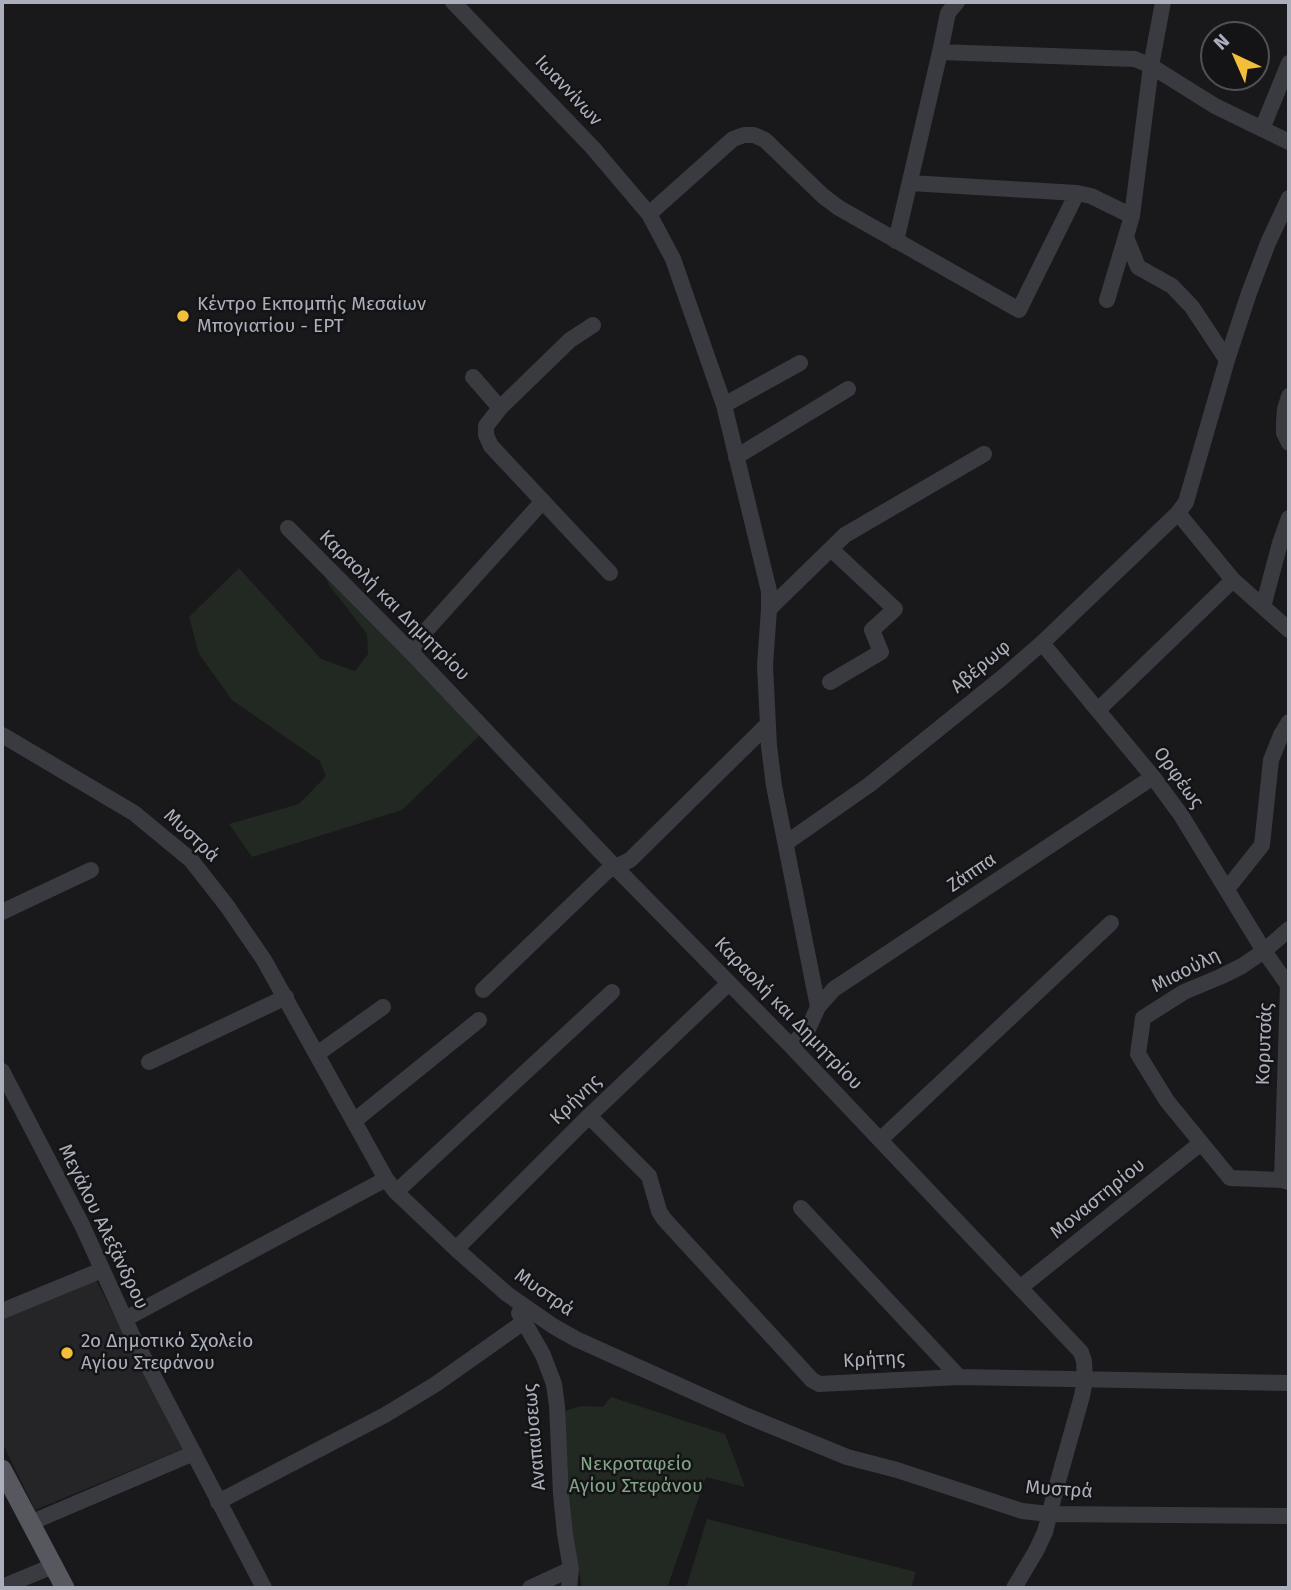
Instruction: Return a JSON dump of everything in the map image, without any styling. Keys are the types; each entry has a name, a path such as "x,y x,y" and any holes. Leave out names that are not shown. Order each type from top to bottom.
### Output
{"main road":[{"path":"2,1469 65,1588"}],"street":[{"name":"Ιωαννίνων","path":"453,2 593,148 649,214 673,259 724,405 769,591 765,666 774,786 818,1007"},
{"path":"896,241 948,13 957,2"},
{"path":"1107,300 1132,216 1163,2"},
{"path":"940,52 1135,59 1152,66 1215,106 1289,142"},
{"path":"1262,129 1289,63"},
{"path":"649,214 733,139 754,135 765,140 839,208 1018,310 1077,193"},
{"path":"911,183 1077,193 1091,196 1132,216"},
{"path":"1289,198 1256,272 1182,507 1233,580 1289,629"},
{"path":"1126,236 1138,267 1172,286 1192,307 1227,360"},
{"path":"593,325 570,341 500,408 486,426 486,435 491,446 610,573"},
{"path":"724,405 800,363"},
{"path":"472,377 500,408"},
{"path":"736,457 848,389"},
{"path":"1289,396 1284,433 1289,443"},
{"path":"769,609 845,535 984,454"},
{"path":"411,652 440,614 543,502"},
{"name":"Αβέρωφ","path":"786,843 869,785 1003,677 1042,643 1182,507"},
{"path":"1263,607 1289,518"},
{"name":"Καραολή και Δημητρίου","path":"288,528 881,1139 1081,1352 1085,1380 1082,1396 1045,1532 1014,1588"},
{"path":"830,682 881,652 872,630 895,609 831,549"},
{"path":"1098,710 1233,580"},
{"name":"Ορφέως","path":"1042,643 1153,777 1181,815 1264,951"},
{"path":"1227,889 1262,845 1271,760 1289,722"},
{"path":"483,990 607,872 630,860 768,725"},
{"name":"Μυστρά","path":"2,735 134,813 191,860 247,933 286,997 391,1186 456,1250 506,1294 553,1326 576,1339 747,1416 847,1457 897,1470 1022,1511 1049,1514 1289,1516"},
{"name":"Ζάππα","path":"791,1046 809,1027 818,1007 834,989 1153,777"},
{"path":"2,912 92,870"},
{"path":"881,1139 1111,923"},
{"path":"1264,951 1289,929"},
{"name":"Μιαούλη","path":"1201,1143 1167,1101 1138,1054 1143,1018 1184,992 1222,976 1264,951"},
{"name":"Κορυτσάς","path":"1264,951 1288,985 1285,1181"},
{"name":"Κρήνης","path":"456,1250 589,1116 729,983"},
{"path":"125,1320 391,1186 612,992"},
{"path":"149,1062 286,997"},
{"path":"317,1054 383,1007"},
{"path":"354,1121 479,1020"},
{"name":"Μεγάλου Αλεξάνδρου","path":"2,1071 82,1224 125,1320 264,1588"},
{"name":"Κρήτης","path":"589,1116 649,1176 664,1219 812,1380 819,1384 959,1377 1289,1382"},
{"path":"1201,1143 1230,1178 1285,1181"},
{"name":"Μοναστηρίου","path":"1021,1287 1201,1143"},
{"path":"801,1208 959,1377"},
{"path":"2,1311 102,1270"},
{"name":"Αναπαύσεως","path":"506,1294 525,1321 547,1363 554,1384 558,1406 561,1494 570,1569 569,1588"},
{"path":"218,1502 386,1415 436,1384 525,1321"},
{"path":"30,1523 194,1453"},
{"path":"2,1587 53,1566"},
{"path":"530,1588 570,1569"}],"shaded area":[{"path":"96,1280 185,1448 35,1510 2,1442 2,1319"}],"green space":[{"path":"239,568 321,659 355,671 368,654 367,634 326,578 409,658 480,735 402,810 252,857 229,824 299,804 326,776 320,761 232,700 199,654 189,617"},
{"name":"Νεκροταφείο Αγίου Στεφάνου","path":"611,1397 725,1434 745,1487 706,1477 667,1588 582,1588 572,1530 564,1411 582,1406 603,1407"},
{"path":"707,1519 916,1572 911,1588 686,1588"}],"place":[{"name":"Κέντρο Εκπομπής Μεσαίων Μπογιατίου - ΕΡΤ","path":"183,316"},
{"name":"2ο Δημοτικό Σχολείο Αγίου Στεφάνου","path":"67,1353"}]}
